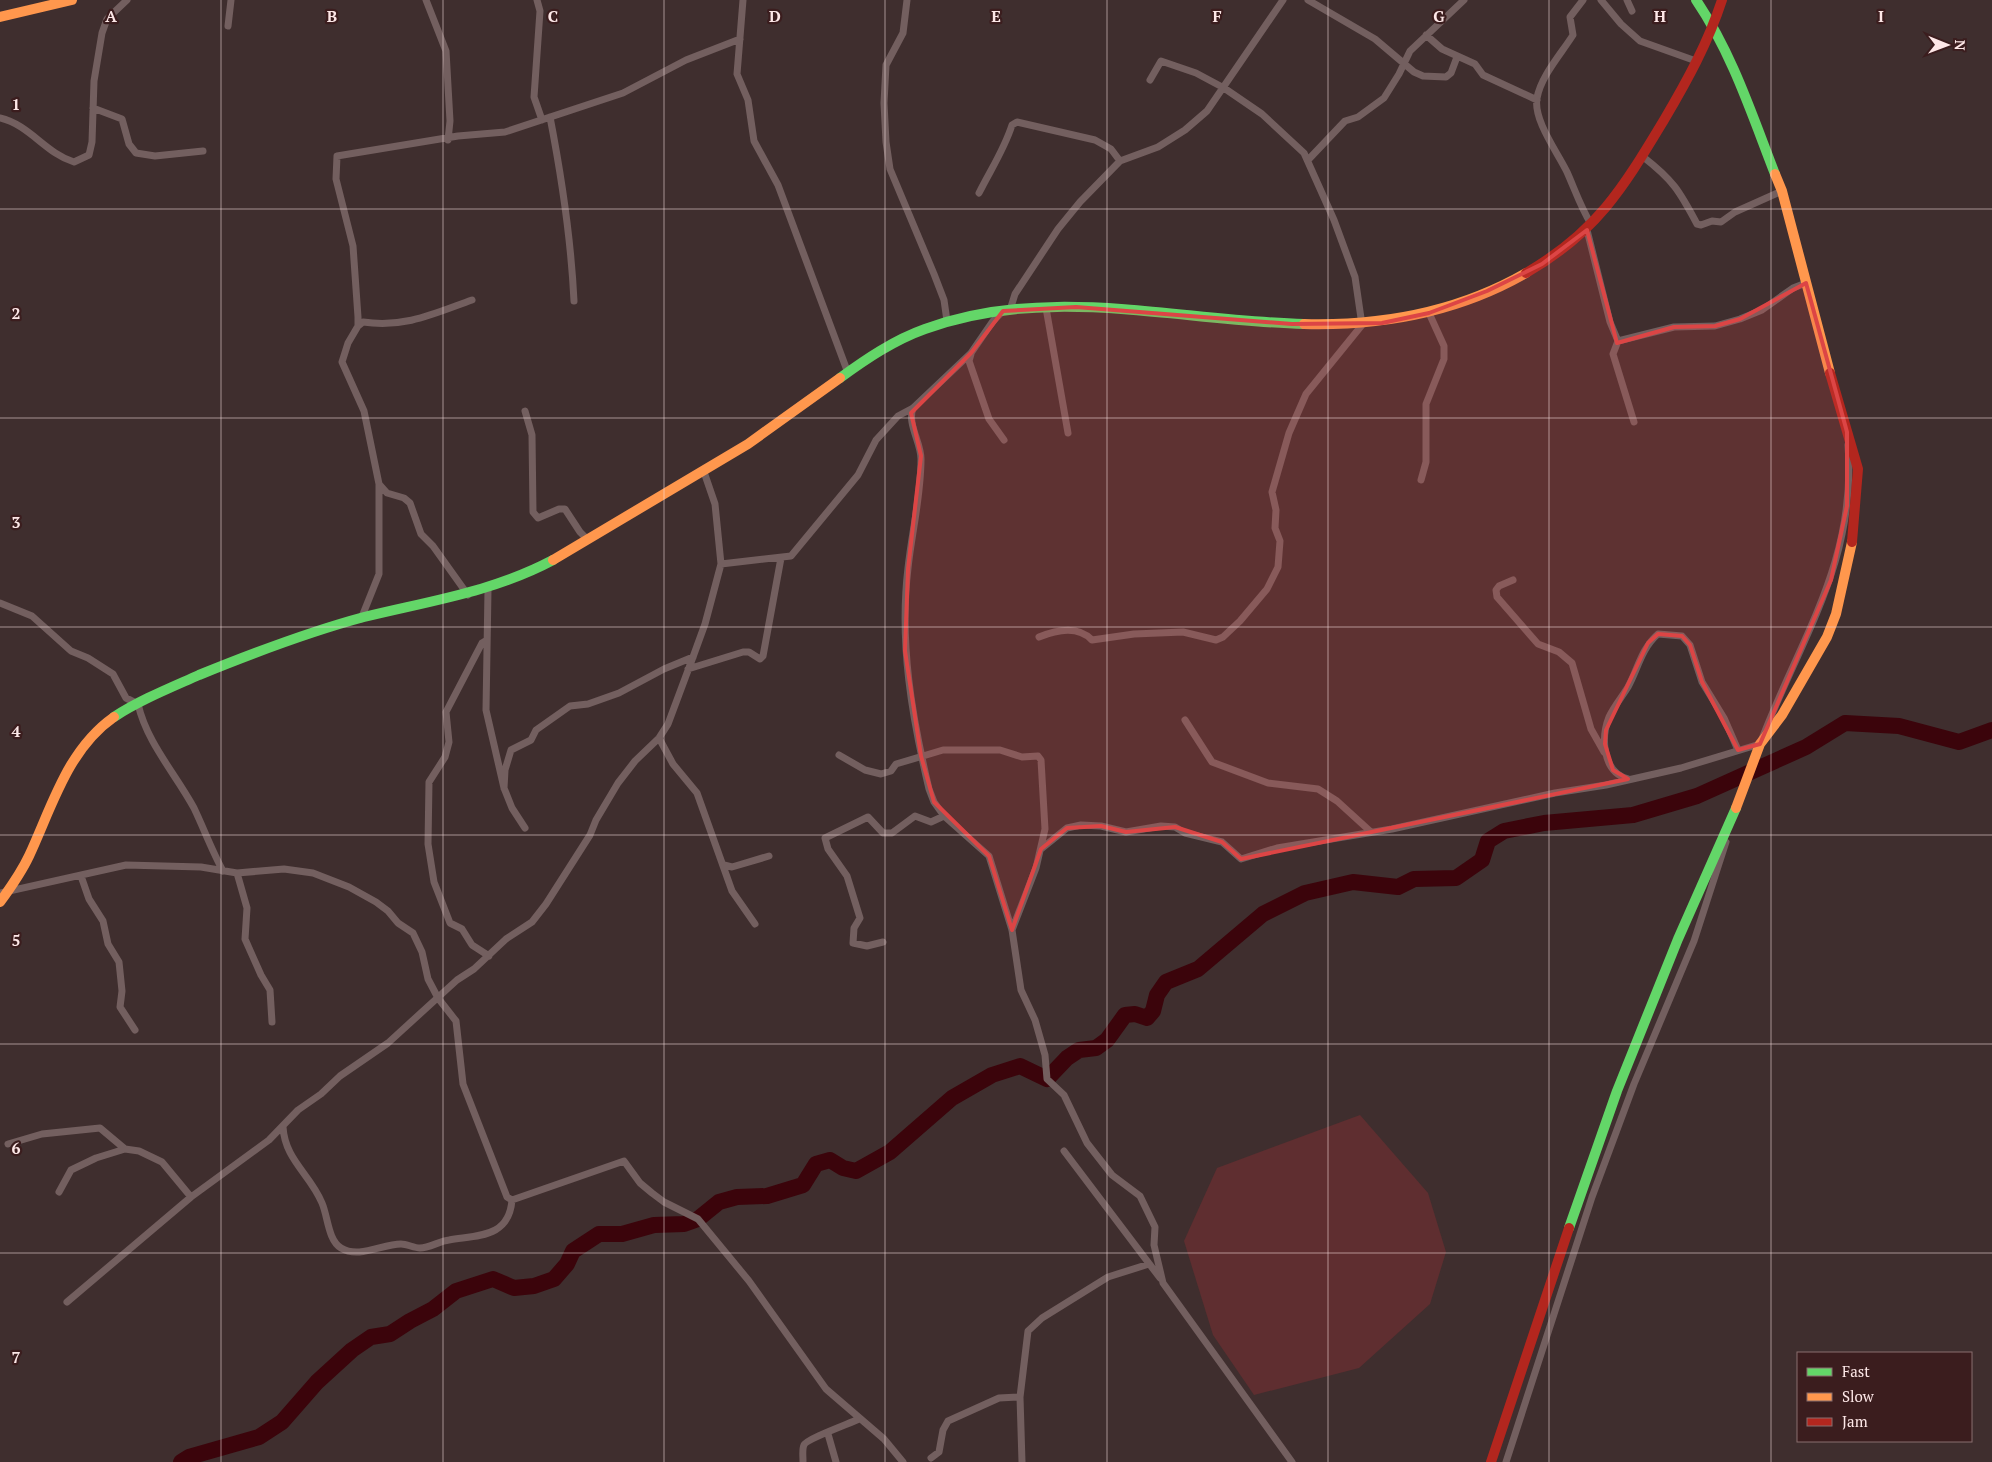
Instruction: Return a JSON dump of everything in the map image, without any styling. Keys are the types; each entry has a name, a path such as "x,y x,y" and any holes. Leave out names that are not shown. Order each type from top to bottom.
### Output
{"street":[{"path":"0,17 72,0"},
{"path":"0,118 17,123 53,153 74,162 89,155 94,81 102,33 107,18 126,0"},
{"path":"228,26 231,0"},
{"path":"426,0 446,51 450,121 448,140"},
{"path":"537,0 540,11 534,97 542,120"},
{"path":"743,0 737,74 748,100 754,141 778,185 848,372"},
{"path":"907,0 903,33 886,65 884,103 886,142 890,169 944,300 947,322"},
{"path":"721,564 792,556 858,475 876,440 898,416 913,408 971,353 994,320 1007,311 1015,294 1058,229 1080,202 1120,161 1158,147 1185,130 1207,111 1270,16 1283,0"},
{"path":"1308,0 1375,39 1404,64 1423,76 1446,77 1451,73 1457,57"},
{"path":"1308,160 1345,121 1366,112 1384,98 1410,51 1464,0"},
{"path":"1583,0 1570,17 1573,35 1545,79 1536,100 1538,114 1567,174 1589,227 1610,322 1618,341 1614,354 1634,422"},
{"path":"1601,0 1621,24 1640,41 1696,61"},
{"path":"1627,0 1632,11"},
{"path":"1041,849 1067,828 1081,825 1102,826 1126,832 1137,832 1162,826 1174,827 1222,842 1241,858 1277,848 1372,832 1555,793 1606,786 1628,779 1681,768 1760,744 1782,715 1827,637 1843,590 1859,486 1858,469 1782,191 1748,100 1714,26 1696,0"},
{"path":"0,902 5,892 20,876 79,752 100,728 138,704 246,656 361,619 488,590 538,568 704,472 791,415 848,372 890,346 947,322 1007,311 1046,308 1140,310 1232,316 1292,324 1362,325 1410,318 1429,313 1487,291 1542,264 1568,246 1589,227 1613,200 1642,156 1696,61 1714,26 1722,0"},
{"path":"1426,35 1442,49 1475,64 1483,75 1536,100"},
{"path":"358,326 353,246 336,179 337,156 448,140 458,136 505,132 623,93 686,60 740,39"},
{"path":"1039,637 1052,631 1075,630 1086,633 1092,640 1134,634 1183,632 1216,640 1223,637 1240,622 1266,588 1278,567 1280,541 1275,528 1276,510 1272,492 1289,433 1306,394 1362,325 1355,277 1308,160 1262,114 1224,88 1164,61 1159,63 1150,80"},
{"path":"93,108 122,119 129,144 136,153 155,156 203,151"},
{"path":"550,117 563,184 571,248 574,301"},
{"path":"979,193 993,164 1004,149 1012,124 1017,122 1095,140 1111,149 1120,161"},
{"path":"1642,156 1669,177 1680,191 1697,224 1701,225 1712,221 1721,222 1735,212 1782,191"},
{"path":"1618,341 1674,327 1715,326 1740,319 1762,310 1793,288 1806,283"},
{"path":"361,619 379,574 379,484 364,411 342,362 346,348 358,326 364,322 384,325 410,322 472,300"},
{"path":"1046,308 1068,433"},
{"path":"1421,480 1426,462 1426,404 1444,359 1444,346 1429,313"},
{"path":"971,353 969,361 989,420 1004,440"},
{"path":"913,408 912,420 921,456 919,497 908,569 905,650 908,683 921,756 934,802 944,816 989,856 1000,898 1012,930 1021,990 1035,1020 1045,1055 1047,1079 1064,1095 1087,1143 1112,1174 1140,1196 1155,1227 1154,1245 1163,1283"},
{"path":"525,411 532,436 533,512 538,518 559,509 565,509 580,532 587,539"},
{"path":"1506,1462 1592,1197 1634,1084 1694,941 1741,797 1772,711 1822,602 1840,546 1850,468 1847,432"},
{"path":"67,1302 191,1197 269,1140 298,1110 321,1094 340,1076 388,1043 457,980 489,956 506,940 532,922 561,884 618,783 635,761 659,738 668,724 705,624 721,564 715,504 704,472"},
{"path":"379,484 388,493 404,498 410,503 421,534 433,546 468,595"},
{"path":"688,669 743,652 749,652 760,659 763,656 781,558"},
{"path":"1513,580 1499,586 1496,590 1497,597 1538,644 1560,652 1572,663 1590,729 1607,756"},
{"path":"488,590 486,710 504,788 512,808 525,828"},
{"path":"0,603 32,616 72,651 88,658 114,674 126,698 138,704 142,720 153,743 194,808 223,871"},
{"path":"1628,779 1612,770 1607,756 1605,744 1610,715 1628,687 1648,643 1658,634 1682,636 1690,645 1702,682 1724,718 1738,750"},
{"path":"486,640 446,712 448,742 445,757 429,782 428,844 434,882 450,922 462,929 472,945 489,956"},
{"path":"504,788 511,750 531,740 536,730 570,706 588,704 619,694 664,669 693,657"},
{"path":"1185,720 1212,762 1268,783 1318,789 1337,801 1359,823 1372,832"},
{"path":"659,738 672,764 697,793 732,891 755,924"},
{"path":"838,755 865,770 881,774 891,771 896,764 943,750 1000,750 1022,757 1038,756 1042,760 1045,815 1041,849 1036,868 1012,930"},
{"path":"1491,1462 1537,1318 1617,1091 1689,911 1741,797"},
{"path":"883,942 867,946 853,943 854,928 860,918 847,876 828,849 825,838 868,818 883,833 892,833 914,816 931,822 944,816"},
{"path":"724,865 732,867 769,856"},
{"path":"5,892 126,865 201,867 238,873 284,868 313,873 349,887 376,902 388,911 398,923 413,933 422,952 428,979 438,998 456,1022 463,1084 507,1197 512,1200"},
{"path":"238,873 247,908 245,939 270,990 272,1022"},
{"path":"81,876 89,899 103,921 108,944 119,962 122,991 120,1007 135,1030"},
{"path":"283,1127 284,1141 290,1157 307,1177 322,1202 332,1239 341,1248 356,1252 401,1244 421,1248 448,1240 488,1235 502,1225 511,1211 512,1200"},
{"path":"8,1144 42,1134 100,1128 125,1149"},
{"path":"59,1192 71,1170 96,1158 125,1149 139,1151 162,1162 191,1197"},
{"path":"1064,1152 1163,1283 1292,1462"},
{"path":"512,1200 624,1161 640,1183 652,1193 664,1202 698,1219 749,1281 826,1389 890,1444 903,1462"},
{"path":"1022,1462 1020,1397 1027,1336 1031,1328 1042,1318 1108,1277 1149,1264"},
{"path":"931,1458 939,1452 943,1430 948,1421 999,1398 1020,1397"},
{"path":"802,1461 804,1445 808,1440 828,1434 859,1419"},
{"path":"828,1434 836,1462"}],"highlighted area":[{"path":"1587,230 1617,343 1674,327 1715,326 1740,319 1806,283 1847,432 1847,506 1831,580 1760,744 1738,750 1702,682 1690,645 1682,636 1658,634 1648,643 1606,730 1605,744 1613,770 1628,779 1241,859 1222,842 1175,827 1126,832 1101,826 1067,828 1041,849 1012,930 989,856 934,802 921,756 905,651 908,569 921,456 911,413 971,353 1003,311 1076,307 1292,324 1382,323 1429,313 1487,291 1542,264"}],"shaded area":[{"path":"1360,1115 1428,1193 1446,1252 1430,1304 1359,1368 1254,1395 1213,1335 1184,1241 1217,1168"}],"waterway":[{"path":"181,1462 189,1457 259,1437 282,1422 317,1382 352,1350 371,1337 390,1334 433,1309 456,1291 493,1279 514,1288 534,1286 554,1279 567,1264 573,1251 599,1234 622,1234 654,1225 684,1224 698,1219 719,1202 737,1197 767,1196 803,1185 816,1164 830,1160 843,1168 856,1171 890,1152 952,1098 992,1075 1020,1066 1047,1079 1067,1058 1079,1050 1096,1048 1107,1040 1125,1015 1135,1014 1147,1018 1153,1011 1157,995 1166,982 1198,969 1263,914 1305,893 1353,882 1398,887 1414,879 1456,878 1482,860 1488,841 1504,831 1544,823 1633,815 1697,796 1806,747 1845,723 1899,726 1959,742 1992,730"}],"traffic: fast":[{"path":"1696,0 1709,20 1731,63 1775,174"},
{"path":"840,378 881,350 925,329 971,316 1018,309 1065,307 1113,308 1256,322 1304,324"},
{"path":"114,717 145,700 199,675 281,643 364,617 484,588 530,571 553,560"},
{"path":"1569,1228 1617,1091 1678,939 1736,808"}],"traffic: slow":[{"path":"0,17 72,0"},
{"path":"1775,174 1782,191 1830,373"},
{"path":"1304,324 1362,322 1418,314 1473,298 1526,273"},
{"path":"553,560 748,444 840,378"},
{"path":"1736,808 1760,744 1782,715 1827,637 1836,614 1852,542"},
{"path":"0,902 26,862 62,781 73,763 98,730 114,717"}],"traffic: jam":[{"path":"1526,273 1551,257 1590,225 1621,187 1673,105 1689,76 1704,47 1722,0"},
{"path":"1830,373 1858,469 1852,542"},
{"path":"1491,1462 1569,1228"}]}
